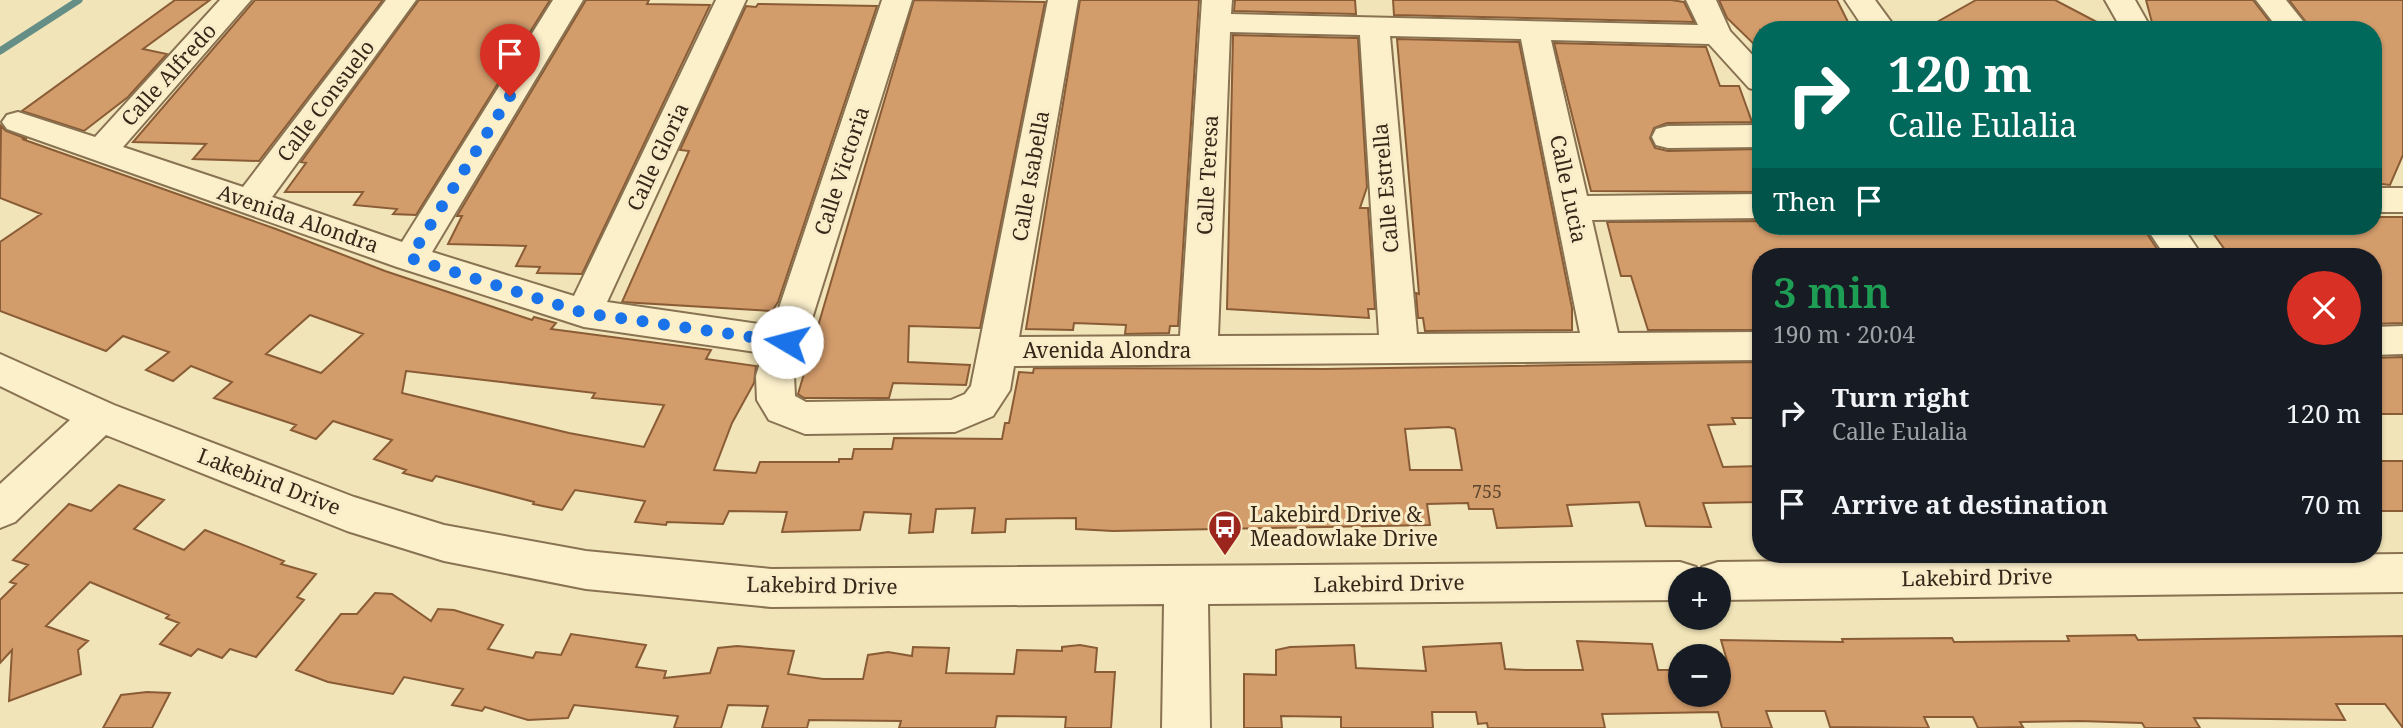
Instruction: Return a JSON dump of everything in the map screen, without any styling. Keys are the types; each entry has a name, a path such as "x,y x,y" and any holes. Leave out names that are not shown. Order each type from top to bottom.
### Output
{"street":[{"name":"Calle Alfredo","path":"102,150 236,0"},
{"name":"Calle Consuelo","path":"250,202 401,0"},
{"path":"410,258 568,0"},
{"name":"Calle Gloria","path":"584,313 731,0"},
{"name":"Calle Victoria","path":"787,342 897,0"},
{"name":"Calle Isabella","path":"999,352 1063,0"},
{"path":"1701,0 1717,35 1752,72"},
{"path":"1860,0 1873,21"},
{"path":"2120,0 2132,21"},
{"path":"2271,0 2288,21"},
{"path":"1216,11 1374,26 1717,35"},
{"name":"Calle Teresa","path":"1198,351 1216,11"},
{"name":"Calle Estrella","path":"1374,26 1399,349"},
{"name":"Calle Lucia","path":"1534,30 1602,347"},
{"name":"Avenida Alondra","path":"18,122 410,258 584,313 787,342 775,376 774,398 783,411 805,418 955,416 979,405 990,390 999,352 1752,346"},
{"path":"1668,137 1752,136"},
{"path":"2382,200 2403,200"},
{"path":"1572,208 1752,206"},
{"path":"2382,341 2403,340"},
{"name":"Lakebird Drive","path":"0,369 100,415 347,513 444,543 586,570 771,588 1668,581"},
{"path":"0,510 100,415"},
{"name":"Lakebird Drive","path":"1731,581 2403,573"},
{"path":"1186,586 1186,728"}],"building":[{"path":"175,0 210,0 143,49 167,54 128,97 84,131 22,111"},
{"path":"255,0 383,0 259,161 193,159 206,144 133,142"},
{"path":"419,0 550,0 416,215 393,214 397,209 354,205 363,192 285,192 306,163 301,162"},
{"path":"586,0 649,0 647,4 710,5 582,274 537,273 540,267 516,266 526,246 448,244 462,216 457,216"},
{"path":"914,0 1045,2 980,328 909,326 908,362 970,365 966,385 893,383 889,398 804,398 798,394"},
{"path":"1080,0 1199,0 1178,326 1170,326 1169,333 1125,334 1126,325 1074,323 1073,330 1026,329"},
{"path":"1235,0 1355,0 1356,14 1234,11"},
{"path":"1393,0 1671,0 1684,2 1694,22 1394,15"},
{"path":"1719,0 1837,0 1848,21 1752,21 1752,42 1727,18"},
{"path":"1976,0 2055,0 2095,21 1939,21"},
{"path":"2146,0 2253,0 2269,21 2152,21"},
{"path":"2289,0 2403,0 2403,155 2390,185 2382,184 2382,21 2305,21"},
{"path":"758,4 877,6 778,302 772,311 622,302 689,151 680,150 746,6 756,7"},
{"path":"1233,35 1358,38 1367,187 1360,208 1368,208 1375,309 1368,309 1369,318 1227,309"},
{"path":"1397,39 1519,42 1572,308 1572,330 1425,331 1423,318 1418,318 1416,293 1419,294"},
{"path":"1554,43 1706,47 1720,86 1739,86 1752,122 1667,123 1654,128 1650,138 1655,148 1668,151 1752,149 1752,192 1591,191"},
{"path":"1,126 6,131 27,139 22,139 276,229 385,271 532,320 534,317 556,323 551,329 711,350 706,359 756,366 754,383 732,423 714,470 756,473 760,462 839,462 839,459 852,459 854,449 892,449 894,438 1002,439 1005,423 1009,423 1019,372 1033,373 1034,368 1325,369 1752,362 1752,418 1732,418 1735,424 1708,425 1723,467 1752,466 1752,502 1703,503 1711,527 1646,526 1639,502 1567,505 1572,526 1497,528 1493,509 1469,509 1468,503 1427,504 1430,525 1113,531 1076,529 1076,518 1006,519 1005,532 972,533 975,508 936,509 933,532 909,533 911,514 864,512 860,530 782,532 787,512 729,511 723,524 667,522 666,525 635,522 645,501 575,490 562,510 436,476 432,481 403,473 406,470 374,459 392,440 333,421 316,439 291,430 296,425 214,398 232,382 191,366 173,381 146,370 169,352 123,336 106,351 0,311 0,242 41,214 0,198","holes":["310,315 363,334 321,373 266,354","406,371 595,393 592,398 664,405 644,447 569,433 402,393","1405,429 1455,429 1462,470 1410,470"]},
{"path":"2382,217 2403,217 2403,323 2382,324 2382,248 2224,248 2214,235 2382,235"},
{"path":"1752,221 1752,235 2148,235 2156,248 1752,248 1752,330 1648,330 1631,276 1621,276 1607,222"},
{"path":"2403,357 2403,414 2382,414 2382,358"},
{"path":"2382,461 2403,461 2403,511 2382,511"},
{"path":"119,485 164,500 134,529 184,550 205,530 284,561 281,564 316,574 297,597 304,600 256,657 230,649 222,658 198,649 191,656 160,644 179,623 166,618 169,615 90,582 46,626 88,641 78,650 81,674 9,701 12,650 0,663 0,600 16,584 10,582 28,565 13,560 69,504 91,511"},
{"path":"375,593 392,594 431,621 438,609 454,610 503,625 488,649 533,658 536,652 561,655 571,634 646,645 636,667 666,671 664,678 710,673 718,648 737,646 794,651 788,674 823,679 863,679 868,655 888,652 912,656 913,647 949,648 946,673 1014,674 1017,650 1062,651 1062,647 1080,645 1097,648 1095,672 1115,672 1111,728 1065,728 1066,717 997,716 995,728 899,728 901,721 809,720 807,728 762,728 768,706 728,705 721,728 674,728 678,716 574,705 568,718 528,720 485,707 482,711 452,705 463,689 404,677 393,694 328,682 296,670 341,614 357,614"},
{"path":"2135,635 2138,640 2403,636 2403,728 2385,704 2336,704 2345,720 2194,718 2200,728 2145,728 2142,723 2080,721 2020,722 2023,727 1978,728 1973,717 1924,717 1929,728 1830,727 1825,711 1766,711 1772,728 1722,728 1718,712 1602,714 1605,728 1488,728 1487,723 1478,724 1476,712 1432,712 1433,728 1341,728 1341,717 1281,716 1282,728 1244,728 1244,674 1276,675 1276,650 1290,647 1354,645 1356,668 1426,671 1423,647 1501,643 1505,669 1583,670 1577,641 1652,644 1658,670 1668,670 1668,707 1731,707 1731,644 1722,644 1721,640 1843,642 1842,639 1952,638 1954,642 2069,641 2067,636"},
{"path":"170,693 152,728 103,728 121,695"}],"waterway":[{"path":"0,51 79,0"}],"place":[{"name":"Lakebird Drive & Meadowlake Drive","path":"1225,557"}],"route":[{"path":"510,96 410,258 584,313 787,342"}]}
